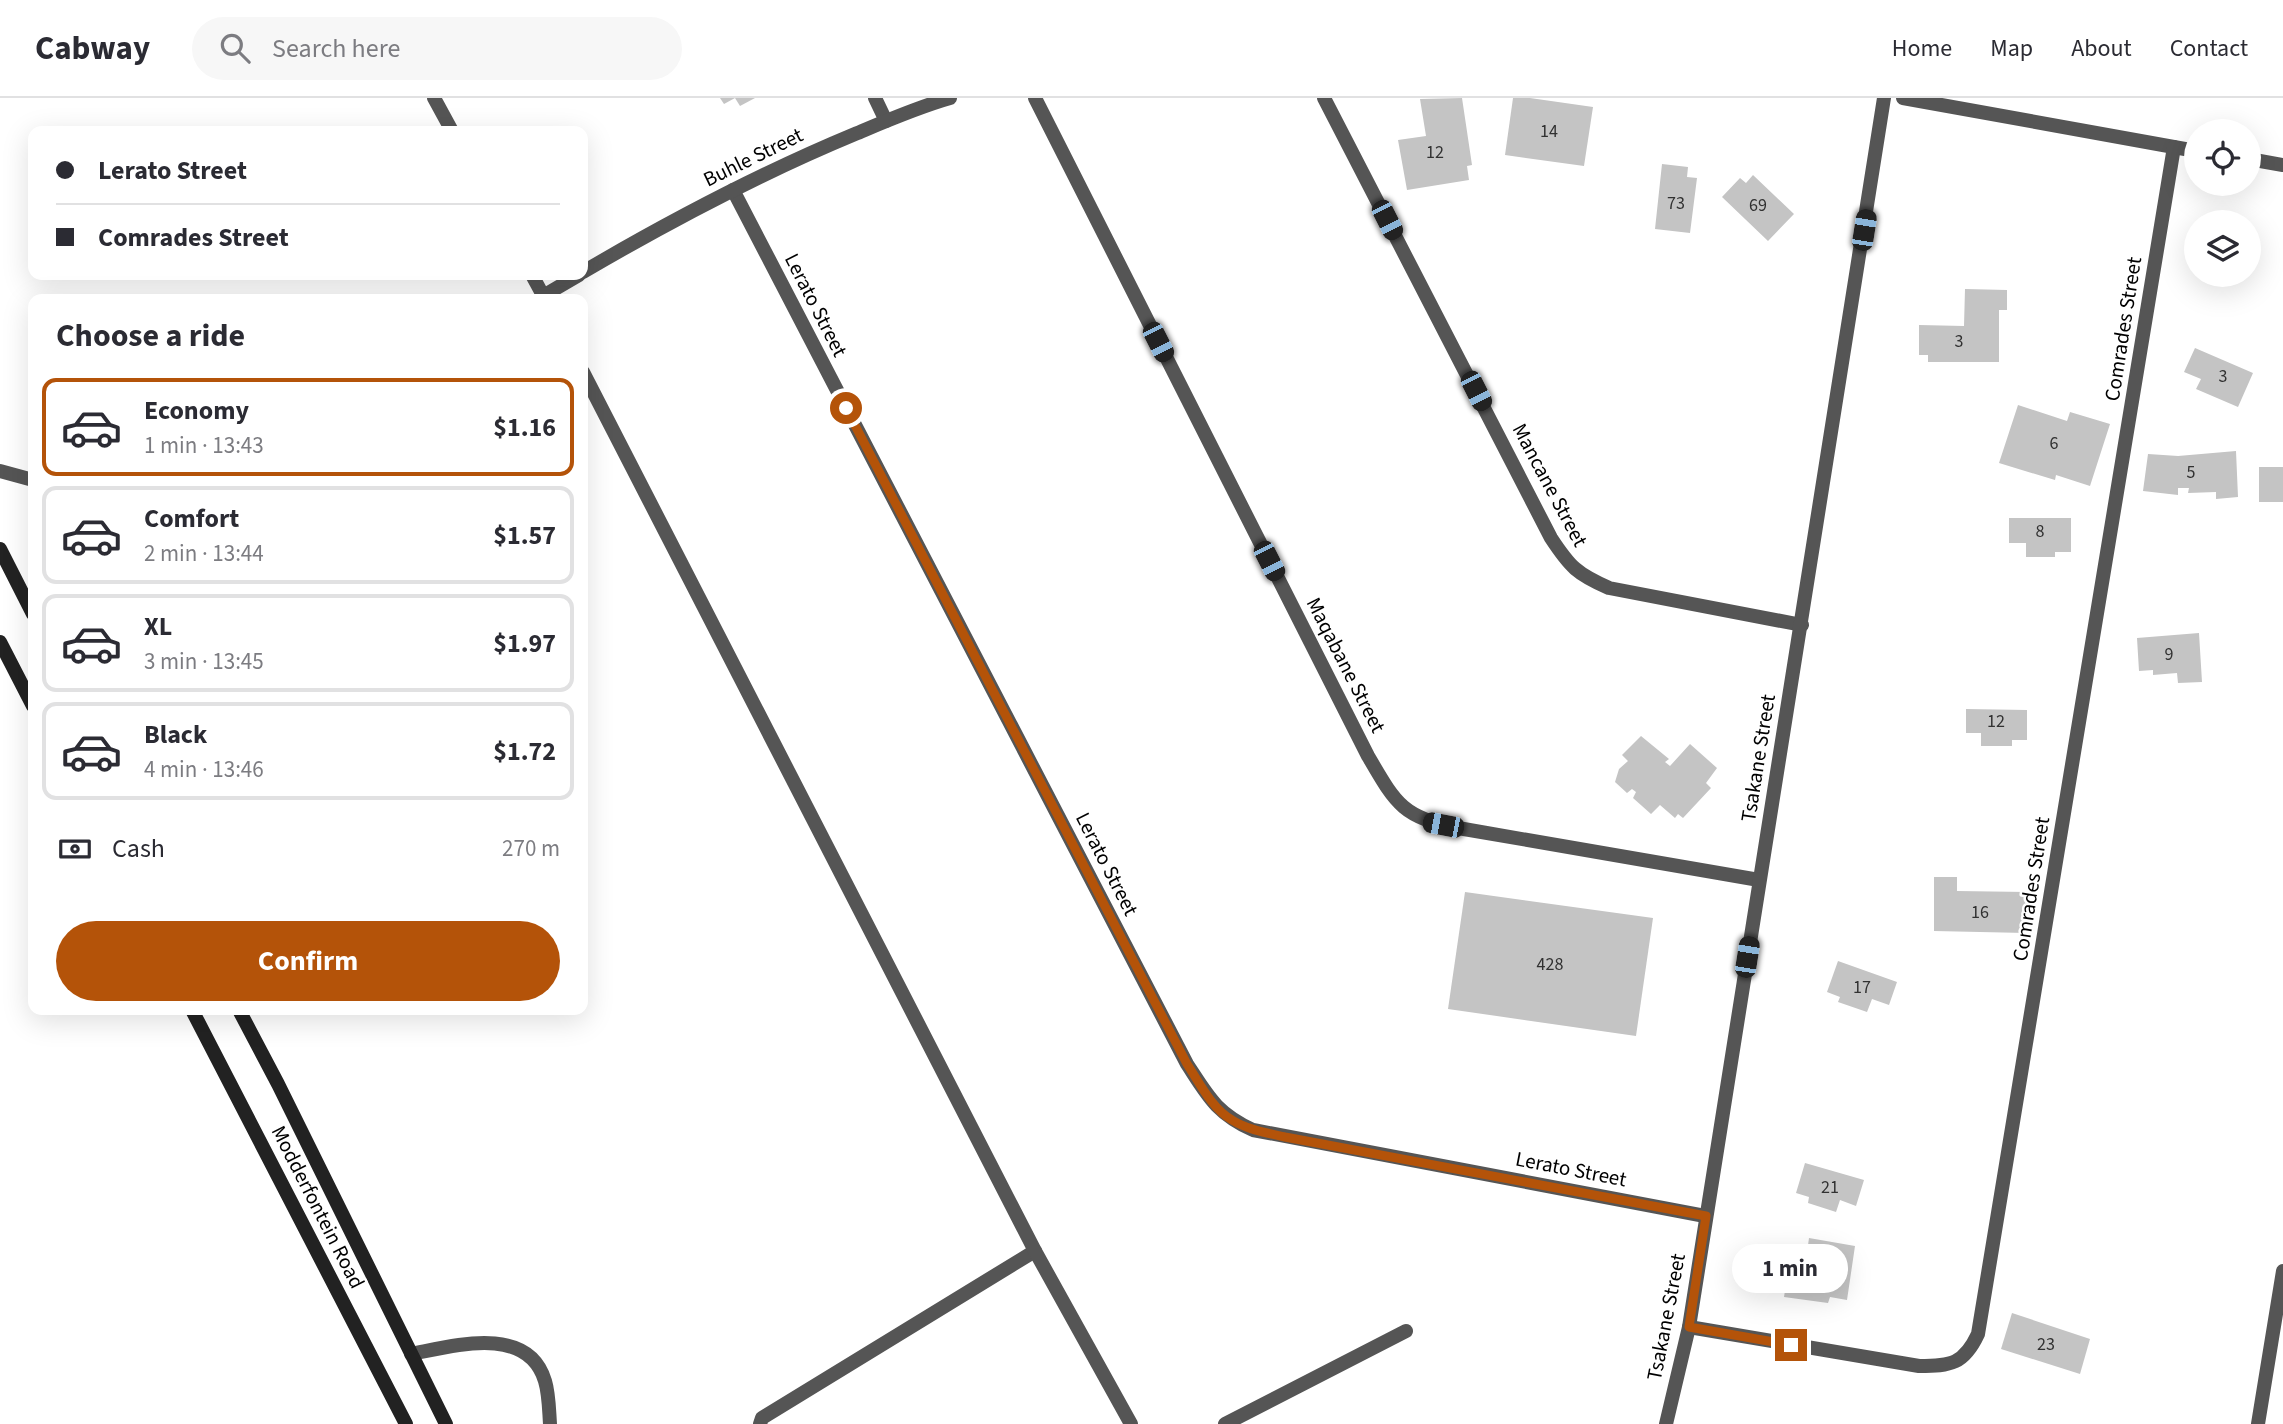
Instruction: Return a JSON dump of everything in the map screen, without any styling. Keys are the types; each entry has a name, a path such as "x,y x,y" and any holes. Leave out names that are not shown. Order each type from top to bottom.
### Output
{"main road":[{"path":"0,550 28,604"},
{"path":"0,642 28,696"},
{"name":"Modderfontein Road","path":"195,1015 406,1424"},
{"name":"Modderfontein Road","path":"242,1015 446,1424"}],"street":[{"path":"434,98 450,126"},
{"path":"875,98 886,121"},
{"name":"Buhle Street","path":"588,270 641,238 820,148 950,98"},
{"name":"Maqabane Street","path":"1035,98 1368,756 1385,785 1404,809 1427,822 1759,880"},
{"name":"Mancane Street","path":"1324,98 1551,538 1568,564 1585,578 1609,588 1802,625"},
{"name":"Tsakane Street","path":"1666,1424 1689,1327 1884,98"},
{"path":"1903,98 2184,149"},
{"name":"Comrades Street","path":"1689,1327 1919,1366 1942,1366 1959,1360 1971,1349 1978,1334 2174,147"},
{"path":"2261,161 2283,165"},
{"name":"Lerato Street","path":"733,190 1181,1051 1211,1100 1230,1120 1252,1130 1706,1216"},
{"name":"Buhle Street","path":"550,294 572,280"},
{"path":"588,382 1035,1251 1131,1424"},
{"path":"0,471 28,479"},
{"path":"760,1424 762,1418 1035,1251"},
{"path":"2258,1424 2283,1270"},
{"path":"1225,1424 1406,1331"},
{"path":"411,1354 472,1343 510,1345 530,1355 545,1380 550,1424"}],"building":[{"path":"720,98 735,98 724,104"},
{"path":"735,98 755,98 740,106"},
{"path":"1462,98 1472,165 1467,166 1469,180 1407,190 1398,140 1426,136 1420,99"},
{"path":"1513,98 1593,107 1584,166 1505,155"},
{"path":"1662,164 1688,167 1687,177 1697,178 1690,233 1655,229"},
{"path":"1753,175 1794,214 1768,241 1722,197 1740,178 1746,183"},
{"path":"1965,289 2007,290 2007,310 1999,310 1999,362 1928,362 1928,355 1919,355 1919,325 1964,326"},
{"path":"2195,348 2253,373 2238,407 2196,389 2201,379 2184,372"},
{"path":"2018,405 2067,421 2070,412 2110,424 2090,486 2056,475 2055,480 1999,463"},
{"path":"2236,451 2238,497 2216,499 2216,492 2188,493 2189,488 2178,488 2178,495 2143,491 2148,454 2178,456"},
{"path":"2259,467 2283,467 2283,502 2259,502"},
{"path":"2009,518 2071,518 2071,552 2055,552 2055,557 2026,557 2026,543 2009,543"},
{"path":"2199,633 2202,682 2178,683 2177,673 2153,675 2153,670 2139,671 2137,638"},
{"path":"1966,709 2027,710 2027,740 2012,740 2012,746 1981,746 1981,733 1966,733"},
{"path":"1641,736 1669,759 1665,762 1670,766 1690,744 1717,768 1706,783 1711,788 1683,818 1678,814 1675,818 1660,805 1651,814 1633,798 1636,792 1632,789 1627,793 1615,782 1619,769 1628,761 1622,755"},
{"path":"1934,877 1957,877 1957,891 2027,892 2026,933 1934,931"},
{"path":"1465,892 1653,918 1636,1036 1448,1009"},
{"path":"1838,961 1897,982 1889,1005 1872,999 1867,1012 1838,1002 1840,997 1827,992"},
{"path":"1805,1163 1864,1180 1856,1206 1840,1200 1836,1212 1808,1203 1809,1197 1796,1193"},
{"path":"1809,1238 1855,1246 1847,1300 1830,1297 1828,1303 1784,1297 1789,1265 1805,1267"},
{"path":"2012,1313 2090,1339 2080,1374 2001,1349"}],"route":[{"path":"846,408 1187,1064 1211,1100 1230,1120 1252,1130 1285,1137 1706,1216 1689,1327 1791,1345"}]}
